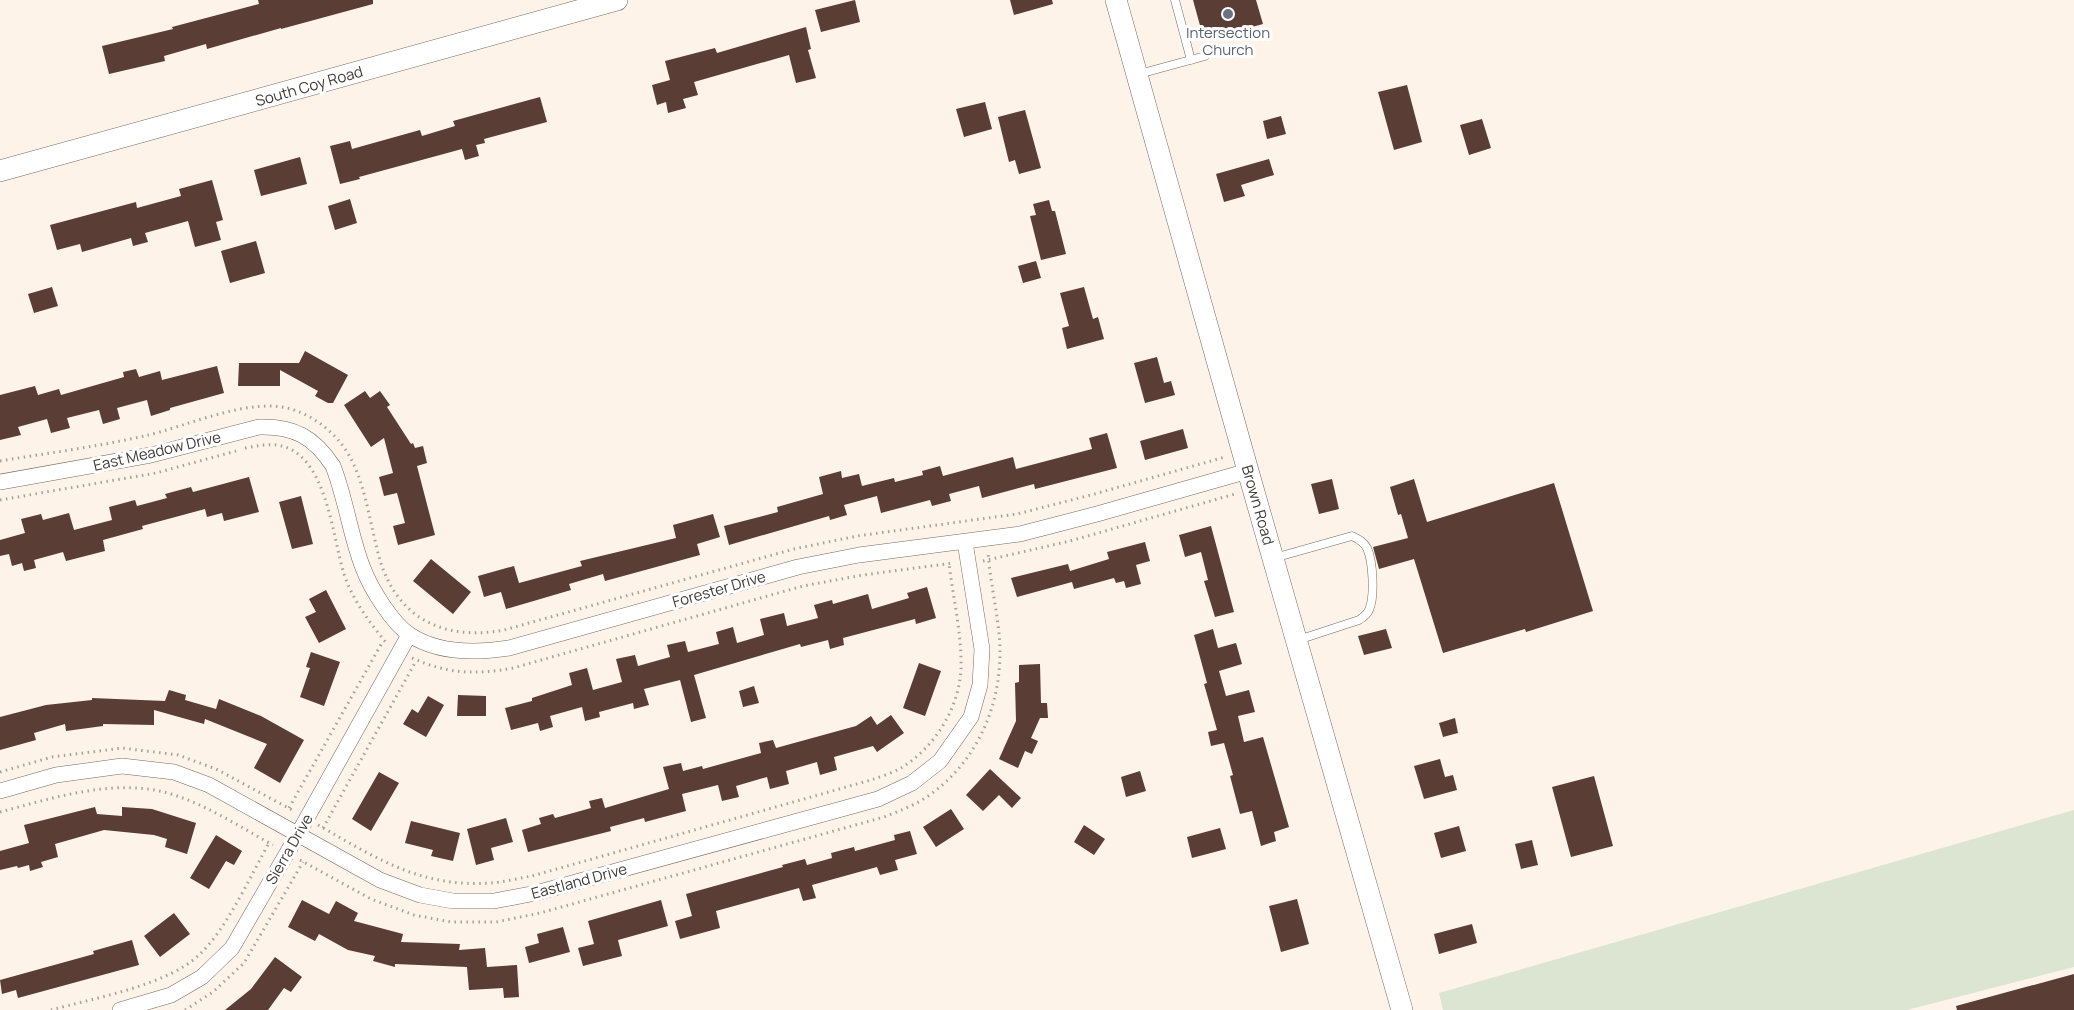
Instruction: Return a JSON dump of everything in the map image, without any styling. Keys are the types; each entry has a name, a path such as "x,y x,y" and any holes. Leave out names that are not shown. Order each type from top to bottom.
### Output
{"street":[{"name":"South Coy Road","path":"0,171 617,0"},
{"name":"Brown Road","path":"1116,0 1402,1010"},
{"name":"East Meadow Drive","path":"0,482 140,458 259,427 281,427 311,441"},
{"name":"Forester Drive","path":"311,441 324,452 333,466 363,567 373,590 389,613 410,635 428,644 456,651 483,652 509,648 798,567 860,555 986,539 1065,523 1248,471"},
{"name":"Eastland Drive","path":"0,790 56,775 122,766 174,772 209,785 380,880 420,895 453,901 494,901 548,890 878,799 912,783 940,761 971,717 980,685 982,649 965,542"},
{"name":"Sierra Drive","path":"129,1009 171,995 202,977 232,948 410,635"}],"lane":[{"path":"1175,0 1191,60"},
{"path":"1137,75 1205,56"},
{"path":"1273,558 1352,536 1360,540 1367,549 1373,594 1370,609 1365,616 1359,620 1296,640"}],"path":[{"path":"0,461 136,438 257,406 277,406 295,410 312,418 331,432 351,459 358,476 381,563 391,585 405,604 420,618 436,627 459,633 483,634 794,549 857,536 1017,514 1232,455"},
{"path":"0,500 156,473 253,446 282,446 304,460 317,477 344,576 358,605 390,648 422,663 453,671 486,673 513,668 803,586 863,574 988,560 1070,541 1242,492"},
{"path":"0,812 60,796 122,787 169,793 200,804 371,899 414,915 451,922 496,922 540,913 884,817 922,800 954,776 972,751 987,723 998,684 1000,650 986,539"},
{"path":"0,772 52,757 122,748 178,755 216,769 388,864 424,878 454,883 493,883 532,876 871,780 900,769 926,749 941,729 958,689 961,653 949,563"},
{"path":"284,816 382,641"},
{"path":"51,1010 136,986 174,973 188,964 202,953 213,938 269,842"}],"green space":[{"path":"2074,810 2074,967 1907,1010 1443,1010 1439,993"}],"building":[{"path":"258,0 373,0 373,4 207,49 206,44 164,56 165,61 109,74 102,46 173,29 172,27 259,4"},
{"path":"855,0 860,22 821,32 815,10"},
{"path":"1010,0 1052,0 1053,4 1014,15"},
{"name":"Intersection Church","path":"1193,0 1256,0 1263,24 1204,40"},
{"path":"806,27 811,49 808,50 816,78 796,83 789,55 694,82 698,95 683,99 686,108 668,113 666,102 657,105 652,85 670,80 665,61 715,48 717,53"},
{"path":"1407,85 1422,142 1394,150 1378,92"},
{"path":"540,97 547,122 484,139 485,143 476,145 479,156 465,160 462,149 340,184 330,146 350,141 352,149 420,130 422,136 455,126 453,121"},
{"path":"985,102 992,129 964,137 956,109"},
{"path":"1025,110 1041,168 1019,174 1015,160 1009,162 998,117"},
{"path":"1281,116 1286,134 1267,139 1263,121"},
{"path":"1482,119 1491,148 1469,155 1460,125"},
{"path":"300,157 307,184 261,196 254,170"},
{"path":"1269,159 1274,175 1241,185 1245,196 1224,202 1216,174"},
{"path":"212,180 223,220 216,222 221,240 195,247 188,221 145,233 148,242 133,246 131,238 82,252 80,244 57,250 50,225 136,202 137,208 181,196 179,189"},
{"path":"350,199 357,223 335,230 328,206"},
{"path":"1049,200 1052,211 1055,211 1066,254 1041,260 1030,216 1036,215 1033,204"},
{"path":"256,241 265,273 230,283 221,251"},
{"path":"1036,261 1041,278 1023,283 1018,266"},
{"path":"52,287 58,306 34,313 28,294"},
{"path":"1084,287 1093,319 1098,317 1104,339 1067,349 1062,328 1069,326 1060,293"},
{"path":"305,351 348,375 333,403 328,403 315,396 318,391 280,370 280,386 238,386 239,363 299,363"},
{"path":"1157,357 1164,383 1171,381 1175,395 1145,403 1134,363"},
{"path":"217,366 224,393 170,408 170,410 151,416 147,400 117,408 120,419 103,424 99,410 67,418 70,428 51,433 47,419 18,427 21,435 0,440 0,395 35,386 38,395 59,389 61,395 124,377 123,372 136,369 139,377 160,371 162,380"},
{"path":"365,391 370,398 380,391 390,405 387,407 411,444 413,443 415,448 423,446 427,463 417,466 435,535 398,545 393,526 405,523 397,493 384,496 379,477 393,473 384,438 371,447 344,405"},
{"path":"1183,429 1188,448 1145,460 1140,441"},
{"path":"1107,433 1117,468 1035,489 1034,484 982,498 979,486 949,494 951,501 932,506 930,500 881,513 877,496 844,505 847,515 830,520 829,516 729,545 724,526 778,512 777,507 823,494 819,477 841,471 842,478 859,474 862,486 894,478 895,482 923,475 922,471 940,466 943,476 1013,457 1016,469 1092,449 1089,438"},
{"path":"249,477 259,512 224,521 222,513 207,517 205,509 142,526 143,529 103,540 105,551 66,561 63,552 34,560 36,568 24,571 22,563 12,566 9,554 0,556 0,540 25,533 21,519 41,514 43,520 69,513 74,530 112,520 109,507 135,500 137,506 167,498 165,494 191,487 193,492"},
{"path":"1332,479 1339,509 1319,514 1311,484"},
{"path":"1414,479 1427,522 1554,483 1593,611 1526,632 1525,629 1443,653 1414,559 1379,569 1373,547 1408,538 1390,487"},
{"path":"301,496 313,544 292,549 279,502"},
{"path":"713,514 720,537 697,544 700,555 605,581 603,574 569,584 571,590 506,609 501,592 484,597 478,576 514,566 519,583 582,566 580,561 676,538 673,525"},
{"path":"1211,526 1234,612 1215,617 1204,581 1208,580 1201,552 1185,557 1179,535"},
{"path":"1145,542 1150,561 1136,565 1141,584 1126,588 1124,581 1116,583 1114,578 1074,589 1072,582 1017,597 1011,578 1068,564 1070,571 1109,559 1107,552"},
{"path":"431,559 471,592 453,614 413,581"},
{"path":"927,587 936,618 916,624 915,619 843,638 844,645 830,649 828,640 801,647 800,644 694,675 706,718 691,722 680,680 644,689 649,705 634,709 633,703 599,712 600,717 585,721 582,707 550,716 553,727 540,731 538,723 511,730 505,708 532,701 532,698 572,685 569,673 587,668 593,690 622,682 616,659 635,655 638,666 670,657 667,645 685,641 688,652 719,644 716,632 733,627 737,643 764,635 760,619 784,613 787,626 818,618 814,605 832,600 833,604 868,594 872,609 909,598 907,593"},
{"path":"326,590 346,629 319,643 305,617 316,612 309,599"},
{"path":"1213,629 1218,648 1236,643 1242,664 1219,671 1226,696 1249,690 1255,712 1238,716 1244,742 1263,737 1289,827 1274,832 1276,841 1261,846 1252,811 1240,814 1224,743 1211,746 1208,732 1217,730 1204,684 1207,683 1194,635"},
{"path":"1386,629 1392,648 1364,655 1358,636"},
{"path":"311,652 340,662 324,706 300,697 310,668 306,667"},
{"path":"919,663 941,671 925,716 903,708"},
{"path":"1040,664 1041,703 1047,703 1048,718 1040,718 1031,738 1038,741 1032,754 1025,751 1018,768 999,759 1016,721 1015,683 1019,682 1019,665"},
{"path":"754,686 759,703 743,707 739,691"},
{"path":"169,690 186,695 185,700 216,709 219,699 261,716 304,740 280,783 254,768 267,744 205,719 204,724 154,710 154,725 103,724 103,726 66,731 65,724 34,733 36,740 0,750 0,717 46,705 92,700 92,698 165,701"},
{"path":"458,695 486,696 486,716 457,716"},
{"path":"428,696 444,705 426,737 403,724 412,709 418,713"},
{"path":"891,715 904,733 877,752 873,746 834,757 837,770 820,775 817,762 786,771 789,784 770,789 767,777 736,786 739,797 722,801 718,785 682,794 686,811 645,822 644,818 610,827 611,831 528,852 522,830 541,824 539,818 553,814 555,818 591,808 589,801 602,798 605,808 669,789 663,767 681,763 683,771 702,766 703,769 761,753 759,743 773,740 776,748 856,726 871,716 877,725"},
{"path":"1455,718 1458,733 1443,737 1439,723"},
{"path":"1440,759 1445,777 1453,775 1457,790 1424,799 1414,766"},
{"path":"990,769 1021,798 1012,808 999,795 983,811 966,795"},
{"path":"1140,771 1146,791 1126,797 1121,777"},
{"path":"379,772 399,783 371,831 352,819"},
{"path":"1594,776 1613,846 1571,857 1552,787"},
{"path":"95,807 97,814 122,816 122,807 152,809 196,823 187,854 165,847 167,839 154,835 104,830 55,844 58,857 41,862 43,867 30,871 29,865 0,870 0,851 29,843 24,825"},
{"path":"951,809 964,829 936,847 923,827"},
{"path":"506,818 513,842 491,848 494,860 476,865 467,829"},
{"path":"411,821 460,833 453,861 431,856 433,850 405,843"},
{"path":"1084,825 1105,839 1094,855 1074,842"},
{"path":"1459,826 1466,851 1441,858 1434,833"},
{"path":"1220,828 1226,849 1192,858 1187,837"},
{"path":"910,831 917,854 895,860 898,870 880,875 877,867 812,885 816,898 803,901 799,888 716,911 720,928 680,939 675,921 692,916 686,894 805,859 807,865 832,858 831,853 854,847 855,851 895,840 894,835"},
{"path":"216,835 242,851 234,865 226,861 209,889 190,878"},
{"path":"1532,840 1538,865 1521,869 1515,844"},
{"path":"1297,899 1309,944 1281,952 1269,906"},
{"path":"302,900 329,914 336,901 358,913 354,921 403,934 401,942 460,944 459,950 485,948 487,967 517,965 519,997 504,998 503,988 469,990 467,967 395,964 395,967 373,961 375,956 348,950 319,934 315,941 288,927"},
{"path":"661,900 668,926 618,940 622,956 583,966 578,948 594,944 588,921"},
{"path":"174,913 190,934 160,957 144,936"},
{"path":"1472,924 1477,943 1439,954 1434,934"},
{"path":"563,927 570,952 529,963 525,947 539,943 537,934"},
{"path":"132,940 139,965 18,998 16,990 2,994 0,980 94,954 93,951"},
{"path":"275,957 302,977 291,992 284,988 268,1010 225,1010 251,989"},
{"path":"2074,974 2074,1010 1957,1010 1956,1006"}],"place":[{"name":"Intersection Church","path":"1228,14"}]}
